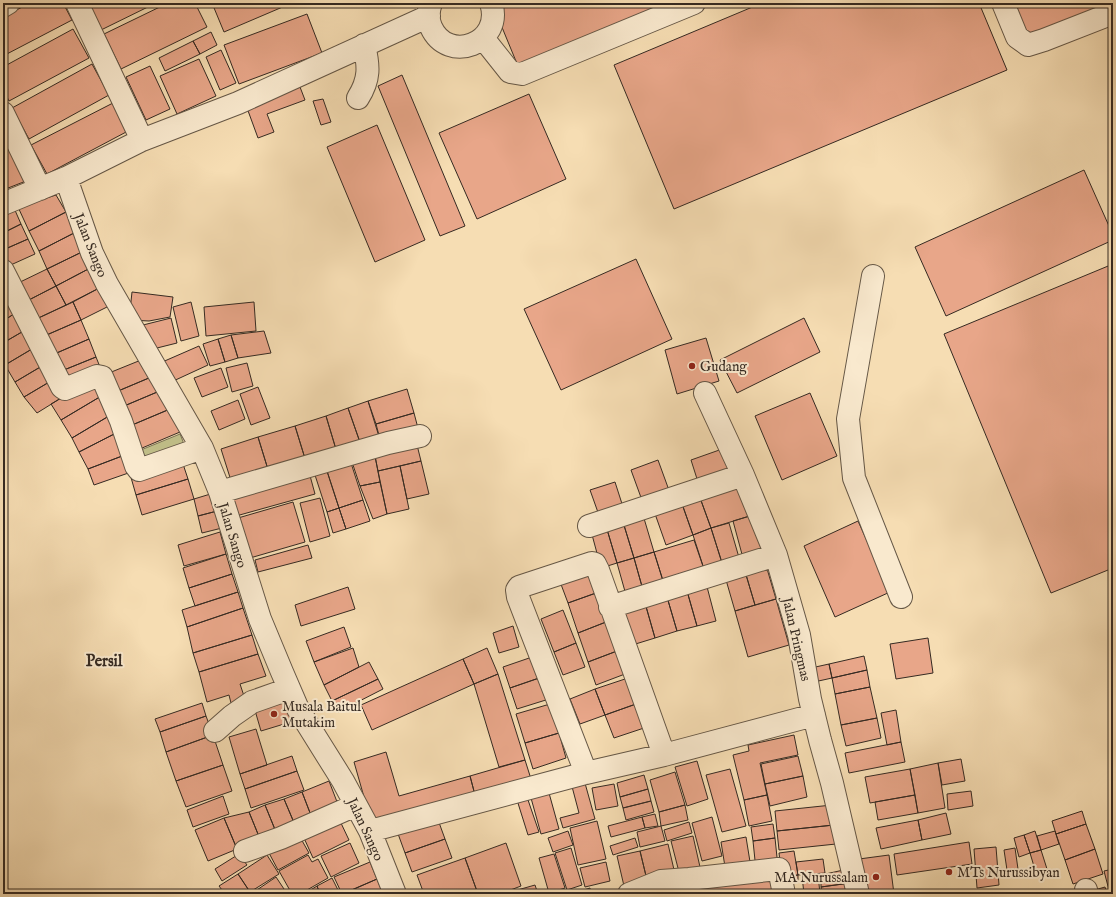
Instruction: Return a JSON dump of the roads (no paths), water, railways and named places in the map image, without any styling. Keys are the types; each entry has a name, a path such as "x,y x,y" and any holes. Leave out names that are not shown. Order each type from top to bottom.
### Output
{"street":[{"path":"3,6 8,3"},
{"path":"77,3 142,140"},
{"path":"3,204 66,178 142,140 238,103 364,45 430,10 430,25 434,34 441,40 448,45 458,47 467,47 476,44 489,31 493,23 494,14 492,3"},
{"path":"483,38 510,72 522,74 694,3"},
{"path":"1003,3 1017,37 1028,45 1113,13"},
{"path":"358,98 363,90 368,73 368,64 364,45"},
{"path":"3,113 40,189"},
{"name":"Jalan Sango","path":"66,178 92,253 107,284 202,448 220,492 260,619 298,709 343,781 370,831 395,894"},
{"path":"3,271 62,387 65,389 97,376 102,377 121,422 136,466 139,470 202,448"},
{"path":"873,276 848,419 854,478 901,597"},
{"name":"Jalan Pringmas","path":"705,393 776,555 799,635 814,715 832,783 858,894"},
{"path":"220,492 388,443 420,436"},
{"path":"588,526 742,475"},
{"path":"610,607 776,555"},
{"path":"586,773 518,597 517,590 519,587 592,563 595,564 598,570 664,756"},
{"path":"215,731 232,716 252,702 289,689"},
{"path":"370,831 586,773 664,756 814,715"},
{"path":"245,851 281,838 356,805"},
{"path":"629,894 661,881 778,868 784,886 784,894"}],"place":[{"name":"Gudang","path":"692,366"},
{"name":"Musala Baitul Mutakim","path":"274,714"},
{"name":"MTs Nurussibyan","path":"949,872"},
{"name":"MA Nurussalam","path":"876,877"}],"district":[{"name":"Persil","path":"104,660"}]}
